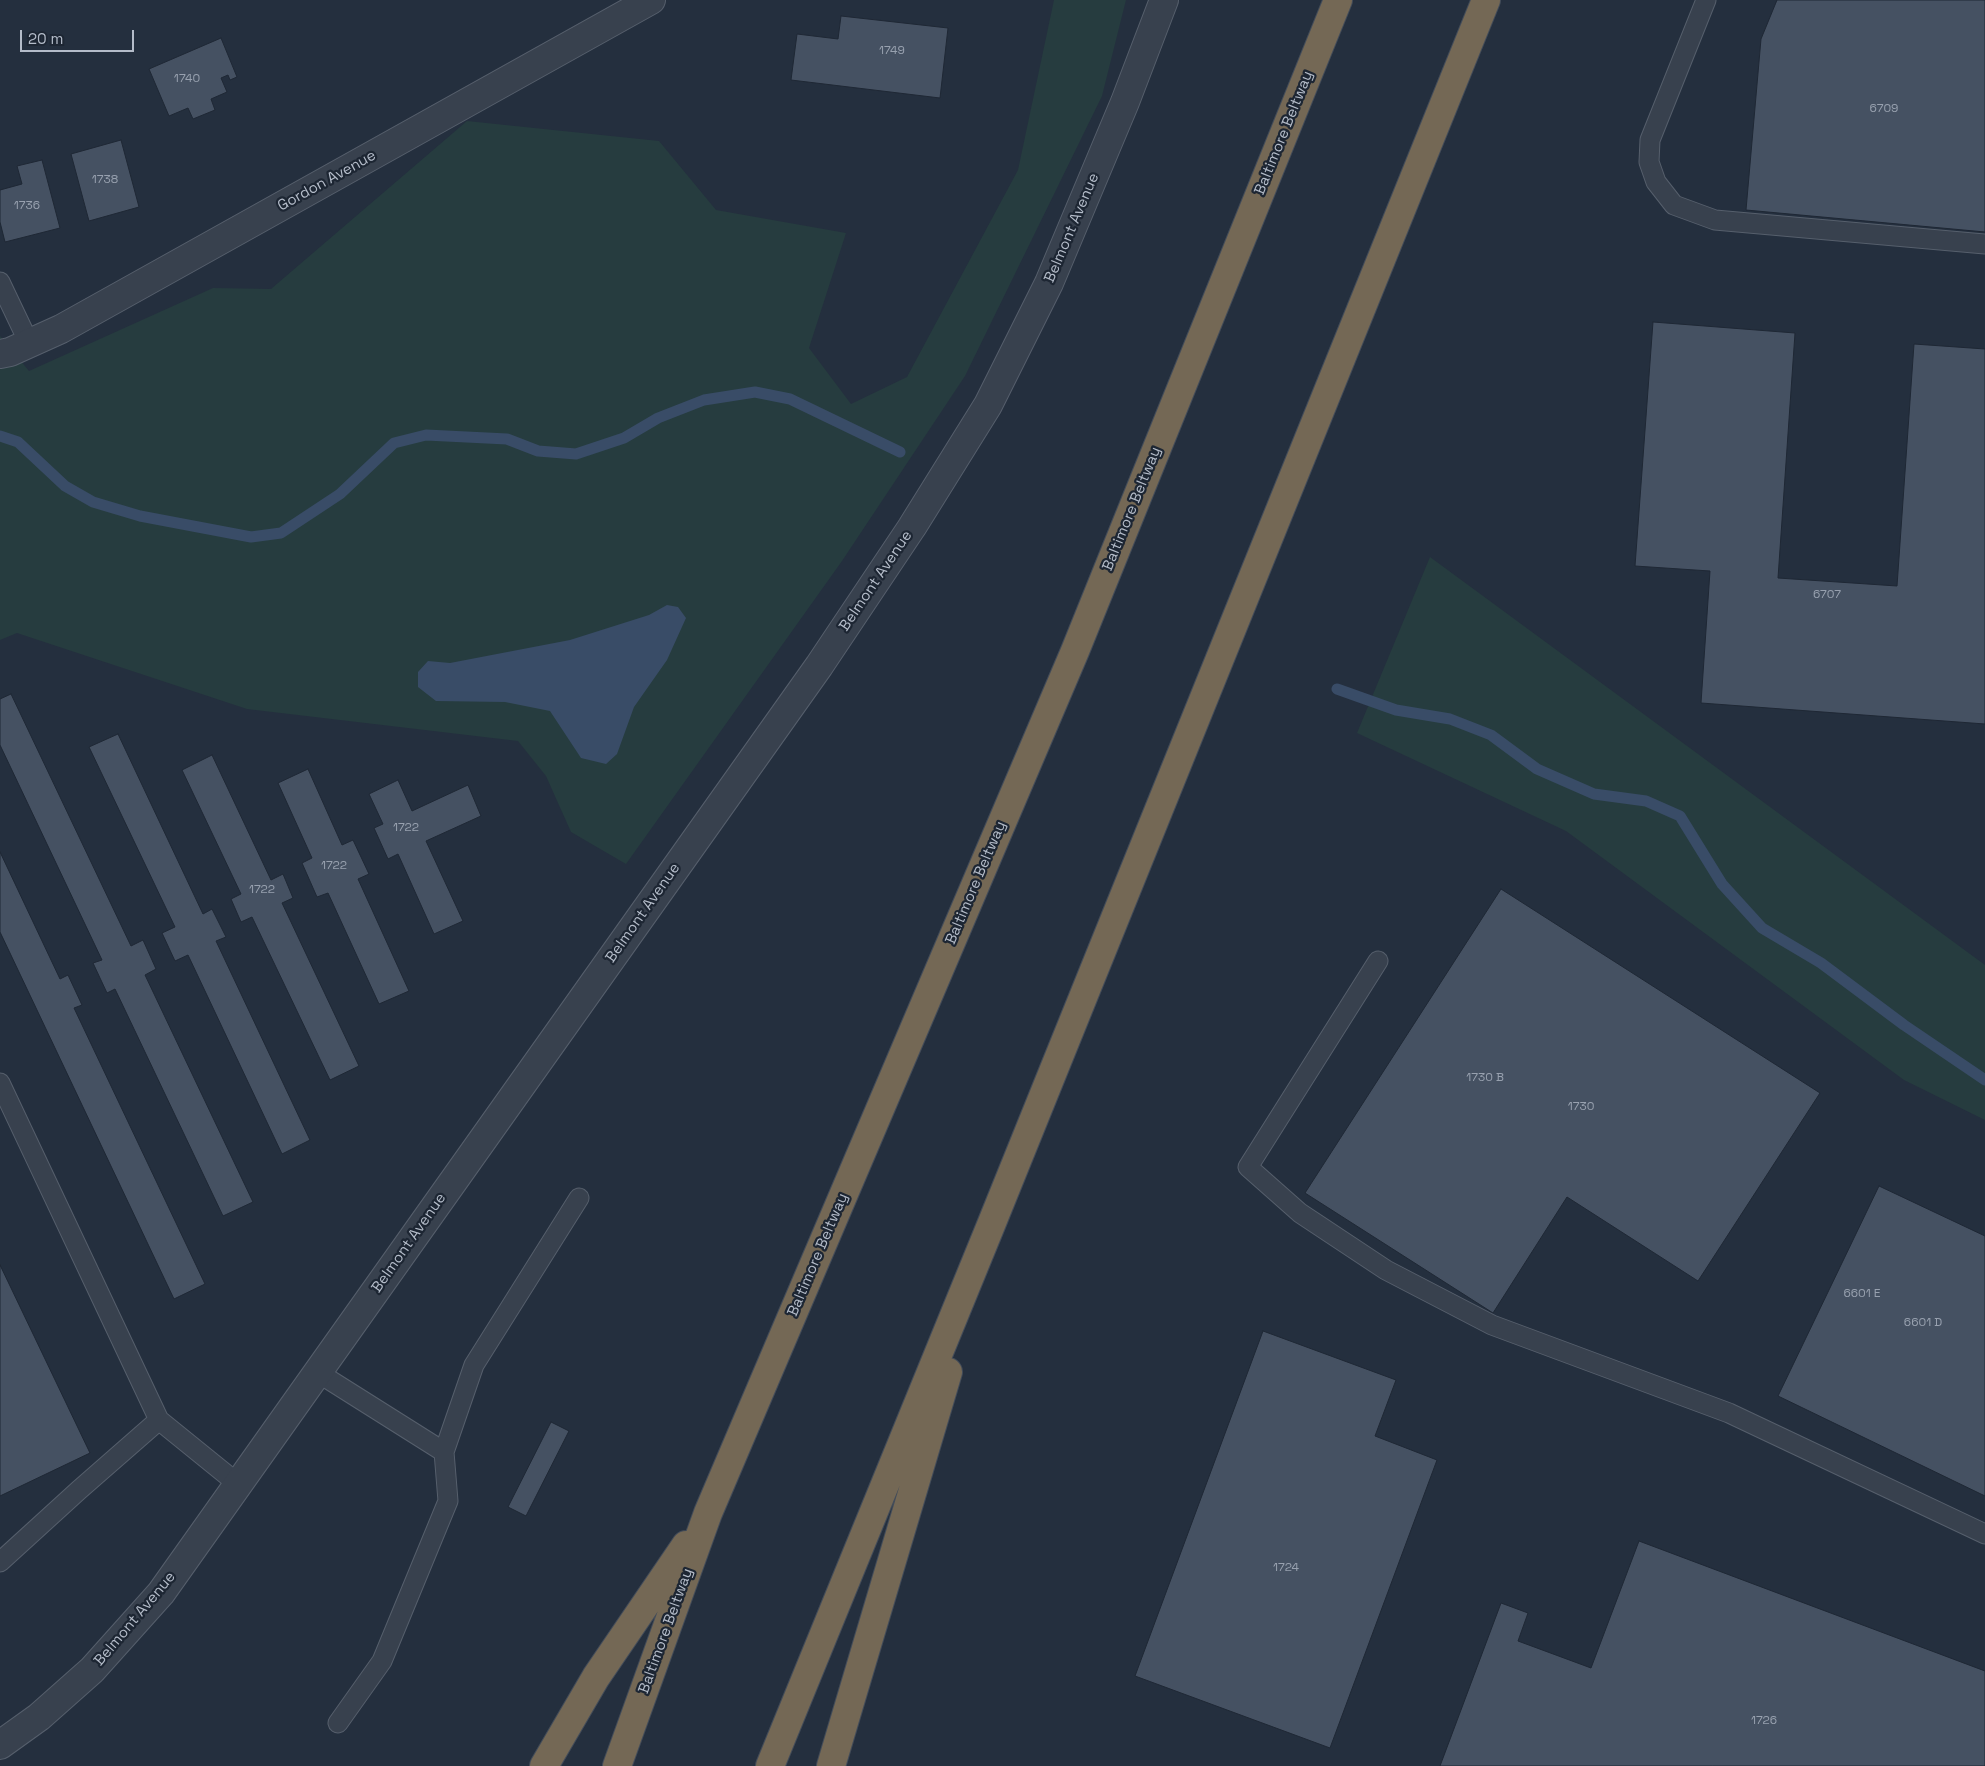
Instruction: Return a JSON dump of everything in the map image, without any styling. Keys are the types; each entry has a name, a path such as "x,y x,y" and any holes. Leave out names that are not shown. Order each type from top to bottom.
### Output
{"highway":[{"name":"Baltimore Beltway","path":"617,1766 708,1513 1075,651 1338,0"},
{"path":"770,1766 992,1225 1486,0"},
{"path":"831,1766 992,1225"},
{"path":"544,1766 596,1677 708,1513"}],"street":[{"name":"Gordon Avenue","path":"0,354 10,352 61,329 651,0"},
{"name":"Belmont Avenue","path":"0,1745 39,1717 92,1670 162,1592 818,666 912,527 983,413 1049,283 1125,102 1164,0"}],"lane":[{"path":"1706,0 1650,140 1649,162 1656,182 1674,205 1715,220 1985,244"},
{"path":"0,282 29,343"},
{"path":"1378,961 1248,1167 1300,1213 1386,1270 1492,1325 1729,1413 1985,1534"},
{"path":"0,1083 160,1420 238,1484"},
{"path":"338,1723 382,1660 448,1501 444,1452 474,1365 579,1198"},
{"path":"317,1372 444,1452"},
{"path":"0,1562 78,1490 160,1420"}],"green space":[{"path":"1054,0 1126,0 1102,96 965,376 842,561 626,864 571,832 546,776 518,741 247,709 17,633 0,640 0,336 29,371 213,288 271,289 467,121 659,141 716,210 846,233 809,348 851,404 907,377 1018,170"},
{"path":"1430,557 1985,965 1985,1120 1904,1080 1566,831 1357,733"}],"water":[{"path":"667,605 678,607 686,618 667,660 634,707 617,754 606,764 581,758 550,711 505,702 436,701 418,687 418,672 428,661 450,663 570,640 649,615"}],"building":[{"path":"1777,0 1985,0 1985,232 1746,210 1761,39"},
{"path":"841,16 948,28 940,98 791,80 797,34 838,39"},
{"path":"221,38 237,77 230,80 228,75 221,78 227,92 211,99 215,110 193,119 188,108 169,116 149,69"},
{"path":"121,140 139,207 89,221 71,154"},
{"path":"42,160 60,228 5,242 0,222 0,190 22,184 17,166"},
{"path":"1653,322 1795,333 1778,578 1897,586 1914,344 1985,349 1985,724 1701,703 1710,571 1635,566"},
{"path":"11,694 131,946 143,940 156,969 145,975 253,1202 223,1216 115,989 107,993 93,963 102,960 0,745 0,699"},
{"path":"118,734 203,914 212,909 226,937 216,941 310,1140 282,1154 188,955 175,961 162,933 175,927 89,747"},
{"path":"212,755 271,880 283,874 293,898 282,903 359,1066 330,1080 252,917 241,922 231,899 241,894 182,770"},
{"path":"308,769 342,845 353,840 369,874 358,879 409,991 379,1004 328,893 317,897 302,863 312,858 278,783"},
{"path":"398,780 412,811 468,785 481,816 426,841 463,921 434,934 398,854 388,859 374,828 383,824 369,794"},
{"path":"0,852 60,979 68,975 82,1005 74,1008 205,1284 174,1299 0,932"},
{"path":"1501,889 1820,1093 1698,1281 1567,1197 1493,1313 1305,1193"},
{"path":"1879,1186 1985,1236 1985,1496 1778,1396"},
{"path":"0,1265 90,1453 0,1496"},
{"path":"1263,1331 1396,1380 1375,1436 1437,1460 1330,1748 1135,1676"},
{"path":"551,1422 569,1431 526,1516 508,1507"},
{"path":"1639,1541 1985,1671 1985,1766 1440,1766 1501,1603 1528,1613 1518,1641 1591,1668"}],"waterway":[{"path":"0,436 18,442 65,486 93,502 140,516 251,537 281,533 340,494 394,443 426,435 507,439 538,451 576,454 624,438 658,418 704,400 755,392 790,399 900,452"},
{"path":"1337,689 1396,710 1450,719 1491,735 1537,769 1594,794 1646,801 1680,816 1722,884 1762,928 1821,963 1904,1025 1985,1080"}]}
